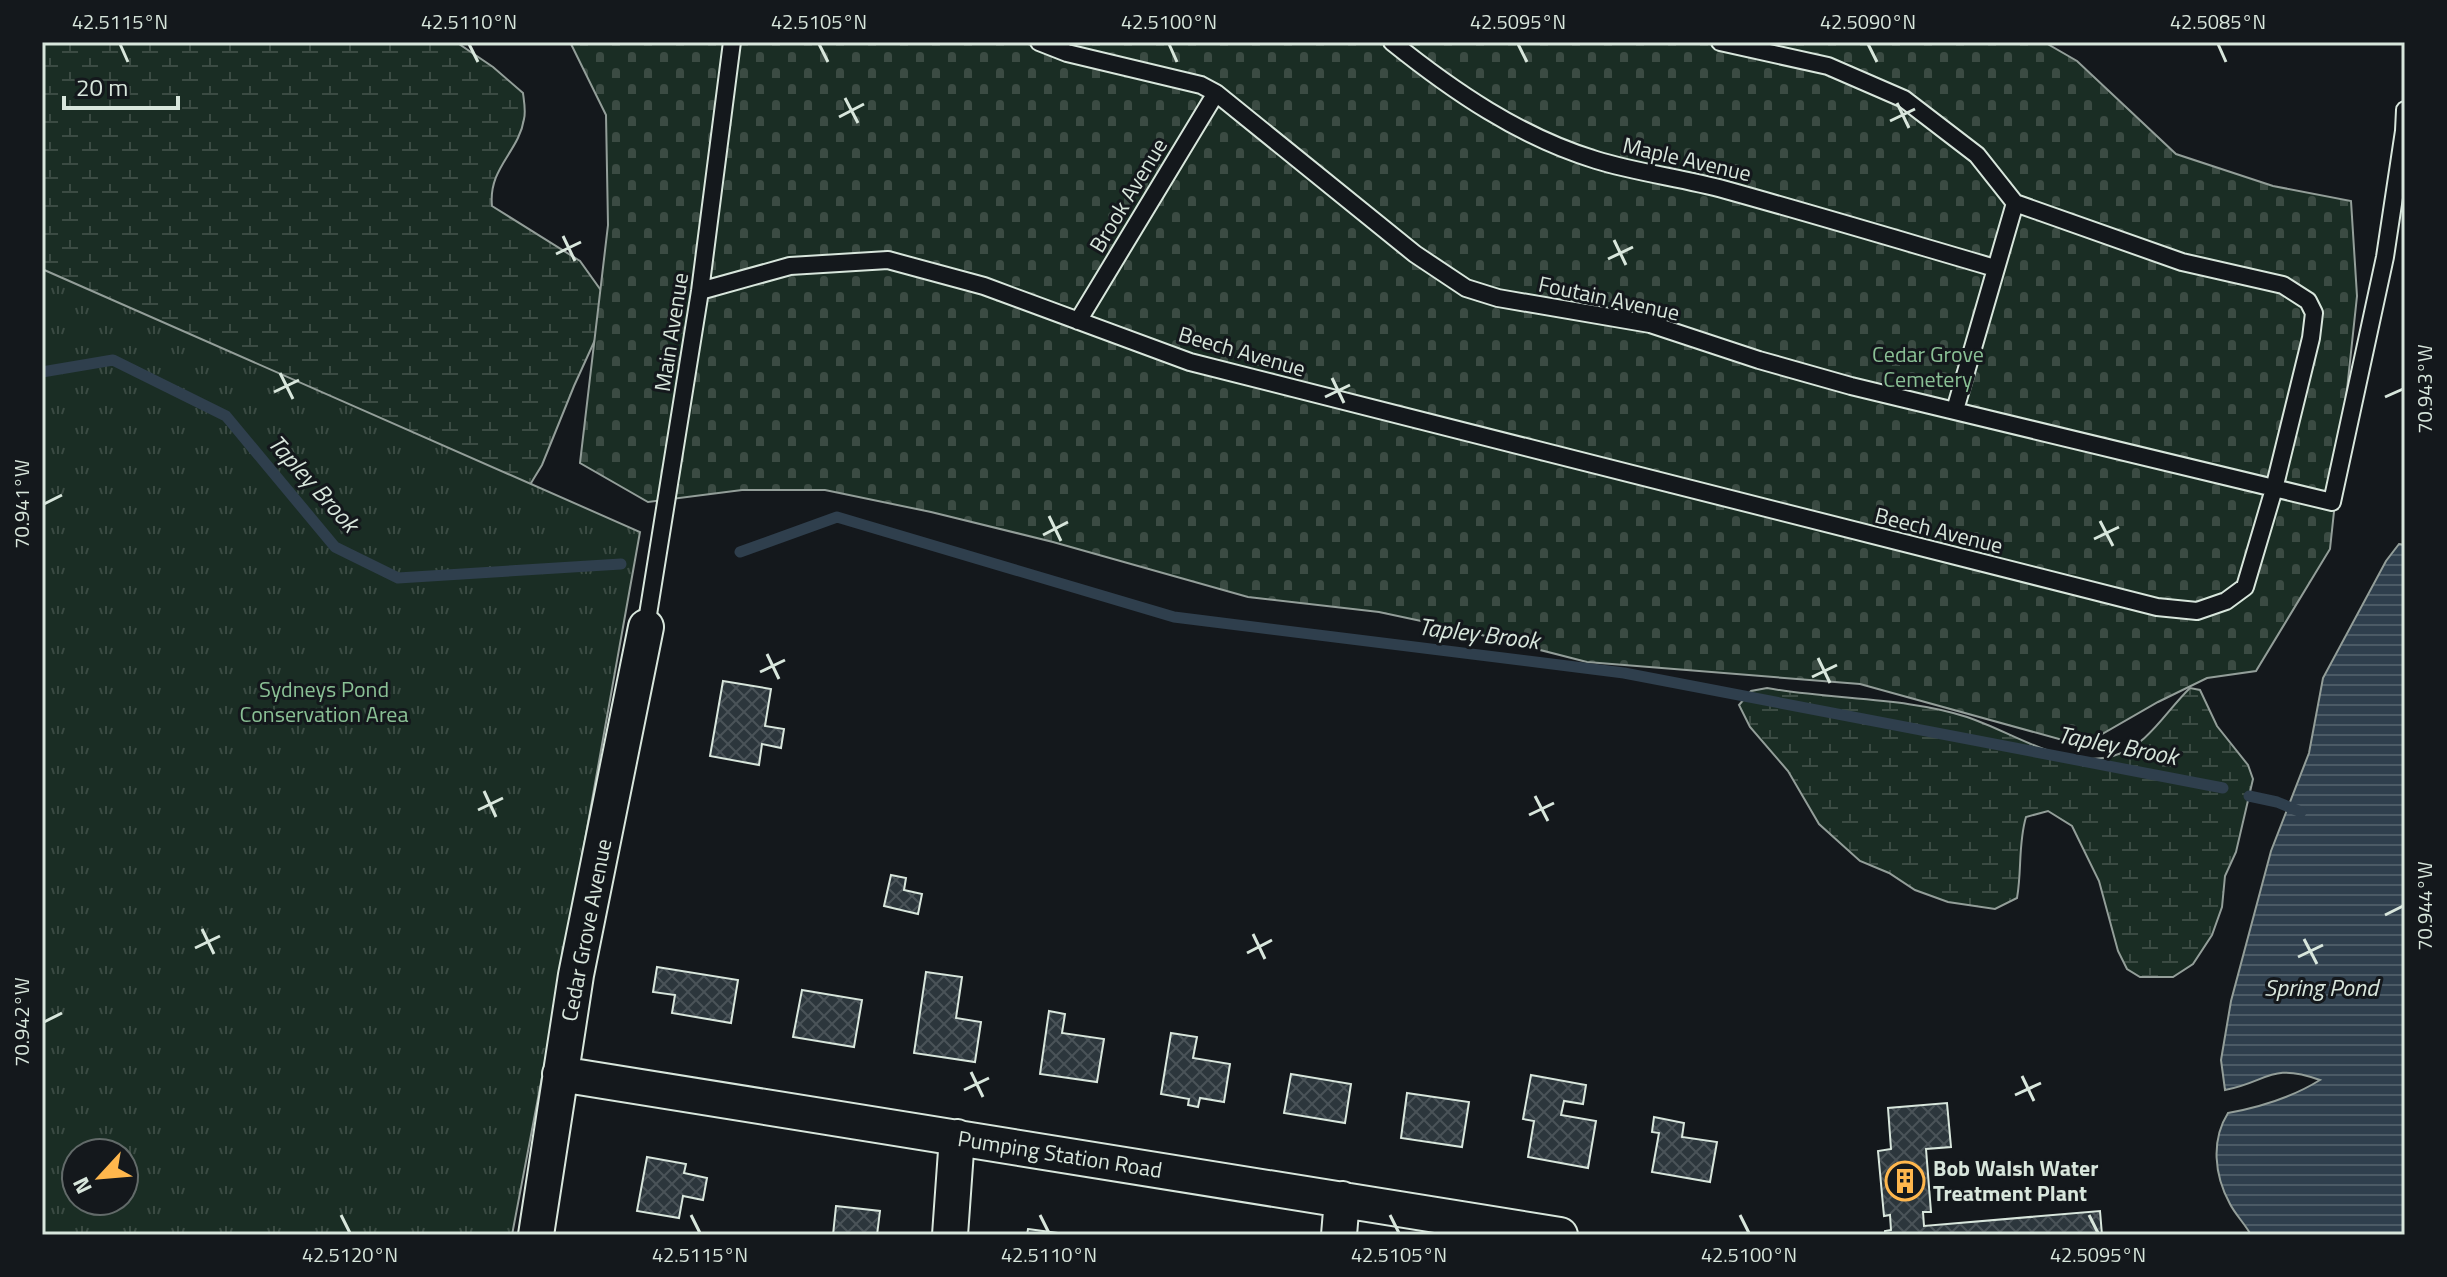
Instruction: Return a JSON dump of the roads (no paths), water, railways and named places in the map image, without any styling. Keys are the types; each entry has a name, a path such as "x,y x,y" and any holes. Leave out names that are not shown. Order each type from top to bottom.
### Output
{"street":[{"name":"Cedar Grove Avenue","path":"536,1235 576,975 646,627"},
{"name":"Pumping Station Road","path":"560,1074 1560,1235"},
{"path":"950,1235 957,1137"},
{"path":"1339,1235 1342,1199"}],"lane":[{"name":"Main Avenue","path":"646,627 700,291 732,42"},
{"name":"Maple Avenue","path":"1392,42 1470,100 1567,150 1599,161 1723,189 1995,268"},
{"path":"1720,42 1828,66 1904,99 1977,155 2015,203 1955,410"},
{"name":"Foutain Avenue","path":"1045,43 1067,53 1201,85 1216,93 1415,254 1466,288 1498,298 1650,324 1851,386 2332,502 2385,257 2405,110"},
{"name":"Brook Avenue","path":"1078,321 1216,93"},
{"name":"Beech Avenue","path":"700,291 790,266 888,260 984,286 1190,362 2157,607 2197,611 2226,601 2245,587 2257,555 2311,338 2314,313 2308,301 2283,285 2182,262 2015,203"}],"water":[{"name":"Spring Pond","path":"2399,544 2405,545 2405,1235 2251,1235 2232,1208 2218,1170 2217,1146 2223,1123 2228,1113 2276,1101 2320,1080 2279,1073 2225,1090 2221,1060 2231,1001 2271,851 2309,753 2323,678 2386,561"}],"waterway":[{"name":"Tapley Brook","path":"42,372 113,360 226,416 335,547 398,578 621,564"},
{"name":"Tapley Brook","path":"740,552 837,517 1174,617 1624,673 2223,788"},
{"name":"Tapley Brook","path":"2249,796 2277,802 2301,812"}],"place":[{"name":"Bob Walsh Water Treatment Plant","path":"1905,1181"}],"park label":[{"name":"Cedar Grove Cemetery","path":"1928,366"},
{"name":"Sydneys Pond Conservation Area","path":"324,702"}]}
